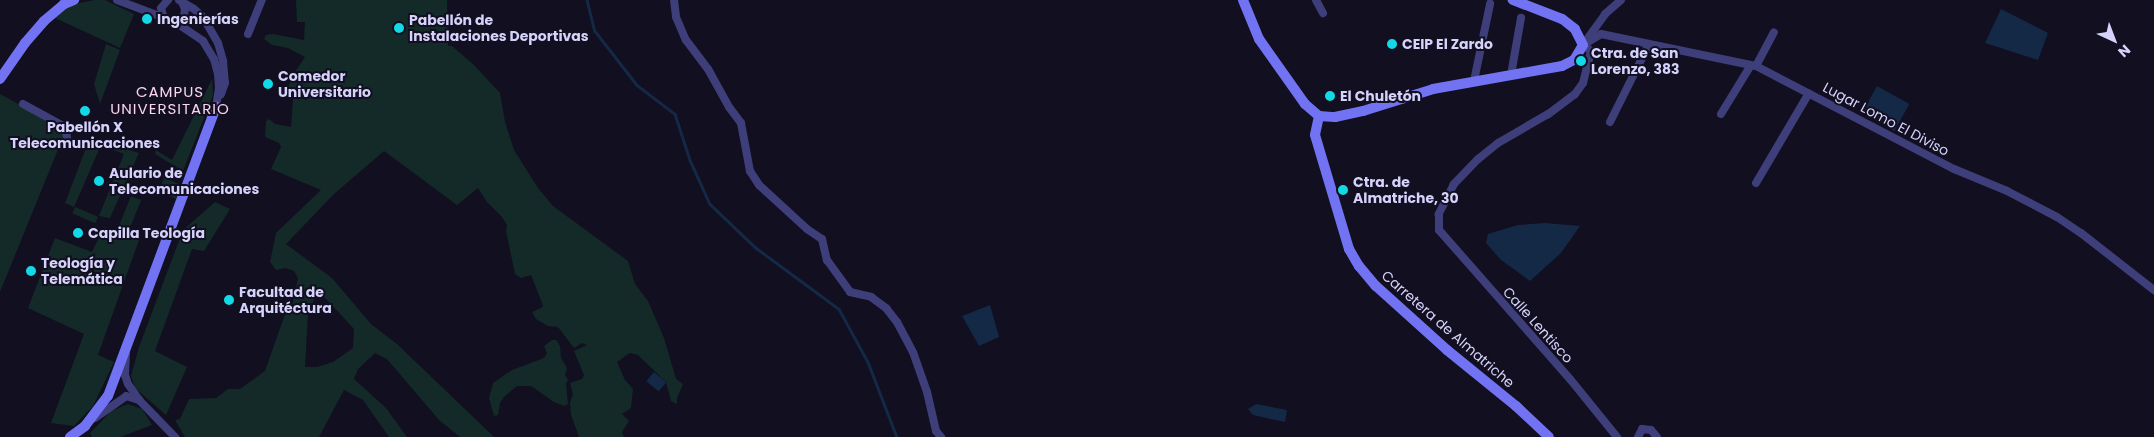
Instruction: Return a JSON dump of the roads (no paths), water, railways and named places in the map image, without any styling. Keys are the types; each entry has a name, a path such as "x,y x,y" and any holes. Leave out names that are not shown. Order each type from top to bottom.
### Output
{"street":[{"path":"0,79 25,43 44,22 64,4 74,0"},
{"path":"117,0 174,22 203,41 214,59 219,88 216,108"},
{"path":"164,19 161,8 168,0"},
{"path":"248,34 262,0"},
{"path":"674,0 676,17 686,40 708,70 729,107 741,123 750,171 759,185 807,229 822,239 827,260 850,292 871,297 886,308 897,322 913,352 927,392 936,432 941,437"},
{"path":"1243,0 1259,40 1305,104 1319,116 1335,117 1363,111 1433,89 1562,66 1574,60 1606,14 1621,0"},
{"path":"1316,0 1322,13"},
{"path":"1513,0 1562,19 1575,29 1583,45"},
{"path":"174,22 184,16 185,9 180,1"},
{"path":"77,433 108,396 225,83 218,43 203,17 194,8 180,1"},
{"path":"1475,76 1490,4"},
{"path":"1512,69 1521,18"},
{"path":"1722,114 1774,32"},
{"name":"Lugar Lomo El Diviso","path":"1583,45 1601,34 1754,66 1954,169 2007,191 2057,217 2081,233 2154,290"},
{"path":"1610,122 1649,44"},
{"name":"Calle Lentisco","path":"1583,45 1591,51 1584,83 1575,94 1548,114 1498,143 1478,159 1454,184 1439,214 1439,230 1570,379 1617,437"},
{"path":"1756,183 1809,93"},
{"path":"23,104 65,127 67,137"},
{"name":"Carretera de Almatriche","path":"1319,116 1315,135 1349,249 1359,266 1376,286 1447,350 1516,406 1548,437"},
{"path":"126,347 125,375 128,384 139,400 175,437"},
{"path":"77,433 116,401 126,396 139,400"},
{"path":"1638,437 1642,429 1651,430 1657,437"}],"water":[{"path":"2001,9 2048,33 2038,60 1985,43"},
{"path":"1877,86 1909,104 1894,131 1862,113"},
{"path":"1545,223 1580,226 1561,253 1530,281 1501,260 1486,243 1488,234 1518,225"},
{"path":"990,305 999,337 979,346 962,316"},
{"path":"654,372 666,382 659,391 646,381"},
{"path":"1256,404 1287,410 1285,422 1253,415 1248,409"}],"waterway":[{"path":"587,0 595,31 637,85 675,114 690,160 710,204 755,247 839,309 868,362 897,437"}],"place":[{"name":"Ingenierías","path":"147,19"},
{"name":"Pabellón de Instalaciones Deportivas","path":"399,28"},
{"name":"CEIP El Zardo","path":"1392,44"},
{"name":"Ctra. de San Lorenzo, 383","path":"1581,61"},
{"name":"Comedor Universitario","path":"268,84"},
{"name":"El Chuletón","path":"1330,96"},
{"name":"Pabellón X Telecomunicaciones","path":"85,111"},
{"name":"Aulario de Telecomunicaciones","path":"99,181"},
{"name":"Ctra. de Almatriche, 30","path":"1343,190"},
{"name":"Capilla Teología","path":"78,233"},
{"name":"Teología y Telemática","path":"31,271"},
{"name":"Facultad de Arquitéctura","path":"229,300"}],"district":[{"name":"CAMPUS UNIVERSITARIO","path":"170,100"}]}
